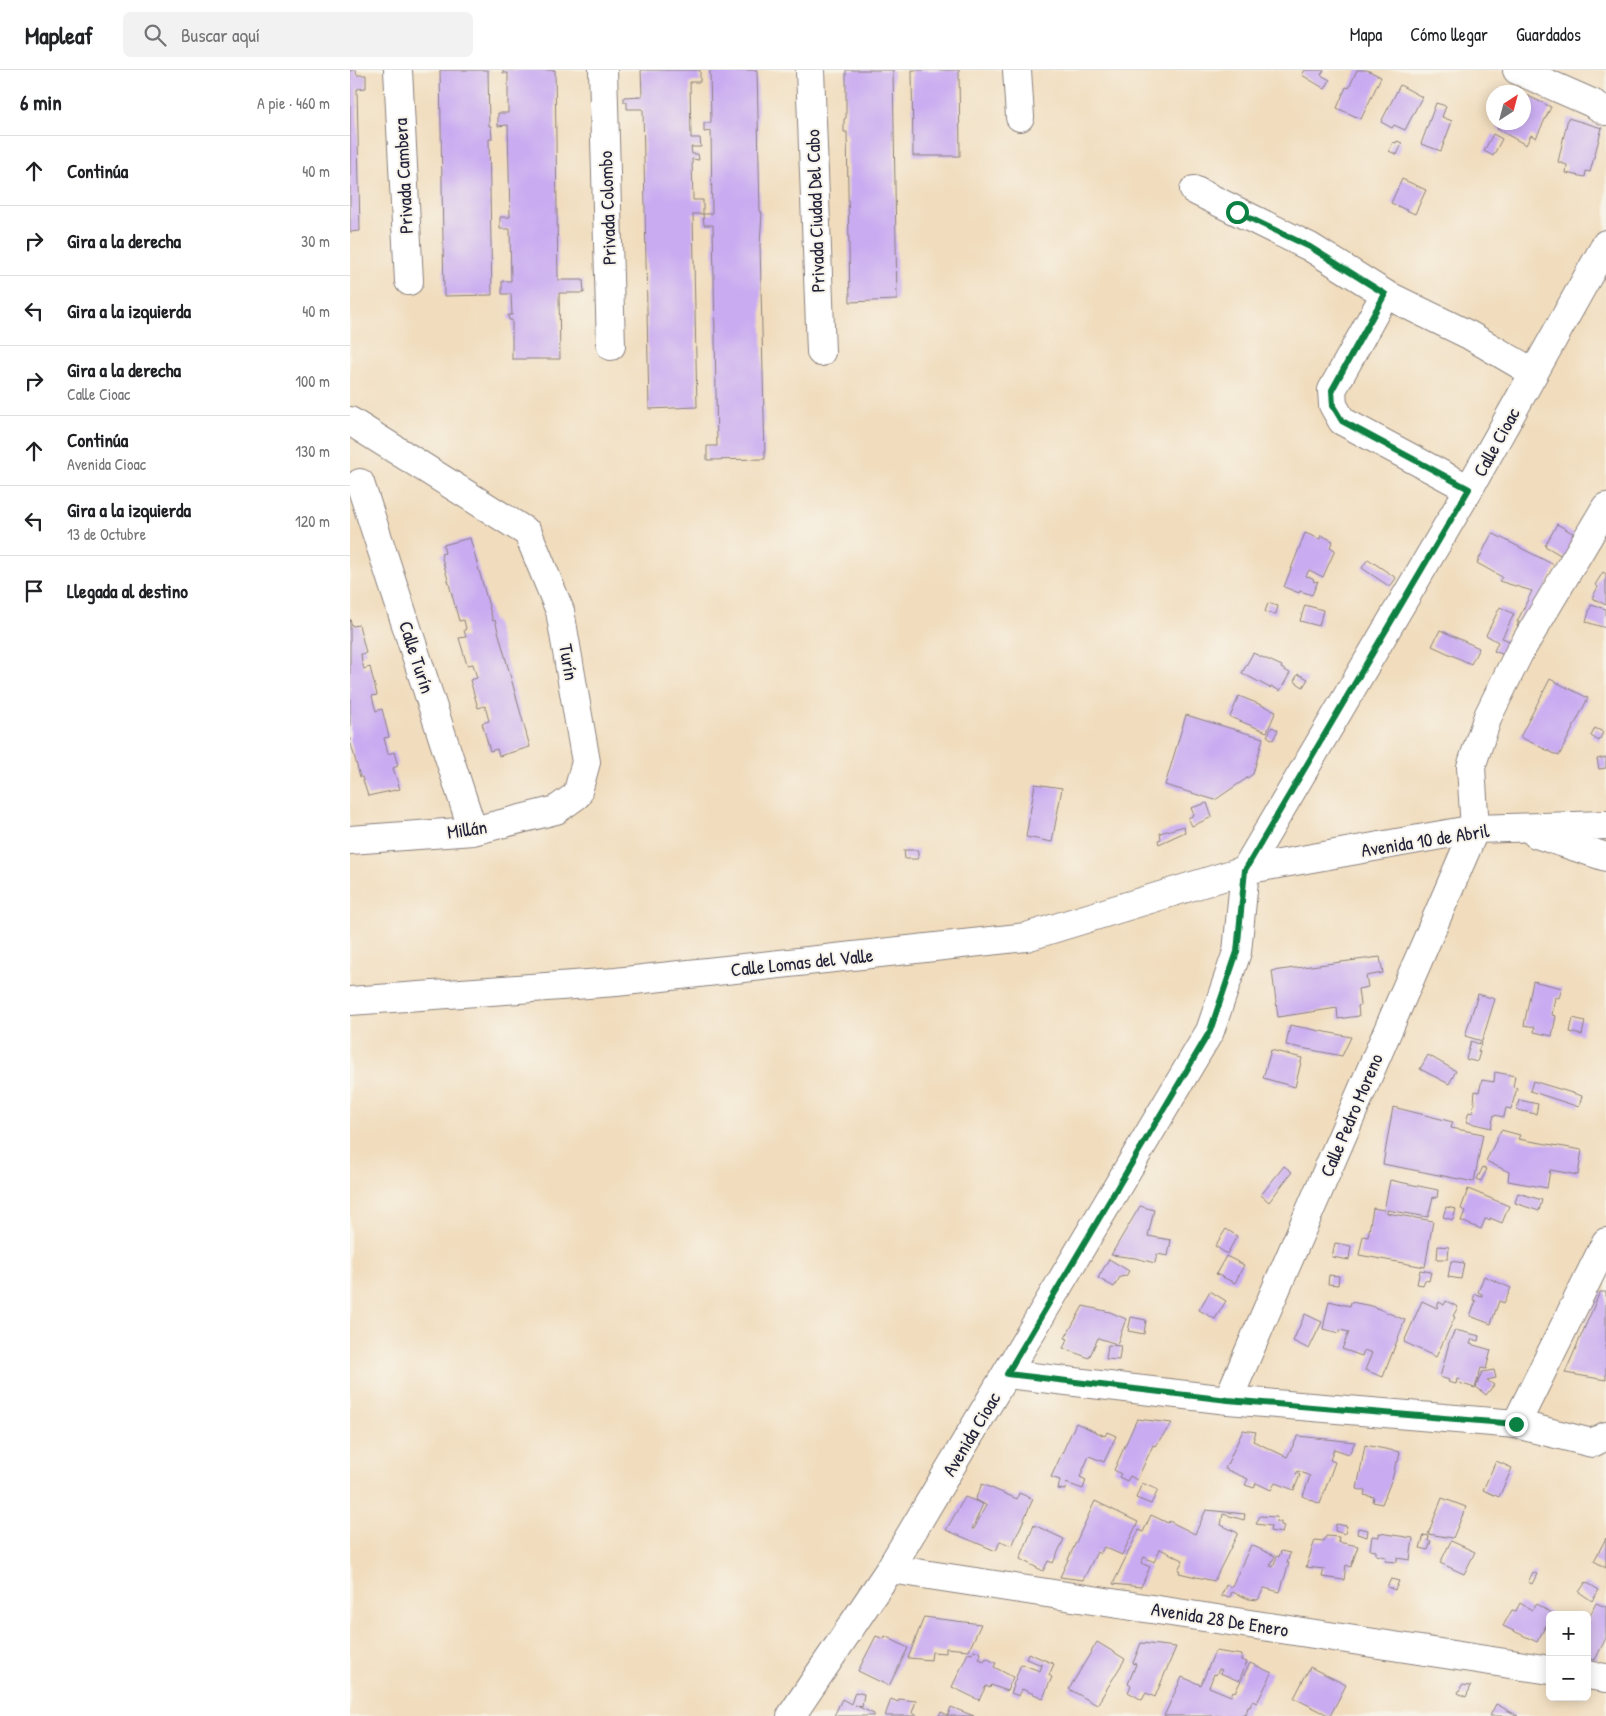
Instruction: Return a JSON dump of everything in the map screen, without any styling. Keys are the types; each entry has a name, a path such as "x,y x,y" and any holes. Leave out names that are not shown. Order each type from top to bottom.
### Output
{"street":[{"name":"Privada Cambera","path":"398,70 408,281"},
{"name":"Privada Colombo","path":"603,70 611,346"},
{"name":"Privada Ciudad Del Cabo","path":"810,70 821,352"},
{"path":"1017,70 1020,117"},
{"path":"1517,70 1606,111"},
{"path":"1194,190 1310,247 1385,294 1469,335 1534,373"},
{"name":"Calle Cioac","path":"1245,870 1469,489 1606,244"},
{"path":"1385,294 1332,390 1333,406 1342,421 1469,489"},
{"name":"Turín","path":"350,421 528,533 560,611 586,762 577,795"},
{"name":"Calle Turín","path":"360,483 473,831"},
{"path":"1475,830 1471,767 1488,716 1519,653 1606,507"},
{"name":"Millán","path":"350,840 473,831 556,810 577,795"},
{"name":"Avenida 10 de Abril","path":"1245,870 1475,830 1606,825"},
{"path":"1520,828 1606,857"},
{"name":"Calle Pedro Moreno","path":"1228,1400 1475,830"},
{"name":"Calle Lomas del Valle","path":"350,1001 616,982 1026,937 1245,870"},
{"name":"Avenida Cioac","path":"791,1716 890,1569 1210,1031 1237,952 1245,870"},
{"path":"1516,1424 1606,1242"},
{"path":"1007,1374 1228,1400 1516,1424 1601,1442"},
{"name":"Avenida 28 De Enero","path":"890,1569 1546,1669"},
{"path":"1591,1676 1606,1678"}],"building":[{"path":"350,70 356,70 357,75 366,75 366,88 357,89 360,231 350,232"},
{"path":"440,70 488,70 489,126 491,126 492,139 489,139 492,295 444,296"},
{"path":"503,70 555,70 558,280 583,280 584,293 559,293 560,359 512,359 512,320 509,320 508,315 512,315 511,294 502,294 502,281 511,281 510,229 500,229 500,217 510,217 508,125 498,126 498,113 508,113 508,73 503,73"},
{"path":"641,70 700,70 700,82 690,82 691,138 700,138 701,147 691,147 692,154 698,154 699,160 692,159 693,200 703,200 703,214 693,214 697,407 649,409 643,109 627,109 627,102 624,102 624,97 642,96"},
{"path":"710,70 757,70 760,212 762,212 760,244 765,459 707,460 707,446 717,446 713,225 704,225 703,214 712,214 711,131 704,132 704,123 710,123 711,121"},
{"path":"846,70 893,70 897,300 850,302 847,132 844,132 844,119 846,118"},
{"path":"912,70 959,70 960,156 913,156"},
{"path":"1305,70 1324,70 1321,75 1330,80 1325,89 1302,75"},
{"path":"1357,70 1367,70 1381,77 1361,119 1337,108 1346,87 1349,88"},
{"path":"1400,85 1422,97 1405,130 1394,125 1392,128 1381,122"},
{"path":"1531,97 1551,107 1536,138 1531,135 1526,145 1499,130 1531,130"},
{"path":"1436,103 1446,106 1442,117 1452,121 1441,151 1421,144"},
{"path":"1568,118 1602,128 1590,172 1586,171 1585,177 1566,173 1567,165 1558,162"},
{"path":"1493,134 1502,139 1493,156 1484,151"},
{"path":"1397,141 1402,143 1397,155 1389,151 1393,142 1396,143"},
{"path":"1402,179 1426,190 1415,214 1391,203"},
{"path":"1557,524 1581,538 1569,560 1545,546"},
{"path":"1305,533 1320,539 1321,535 1333,541 1330,547 1335,550 1323,577 1309,570 1306,576 1313,578 1314,582 1318,581 1312,595 1300,591 1299,593 1284,587"},
{"path":"1492,533 1556,566 1526,630 1517,626 1519,622 1517,622 1532,591 1499,581 1502,577 1477,563"},
{"path":"470,538 530,747 499,756 497,749 490,751 482,723 489,721 485,706 478,708 470,680 477,678 473,664 467,665 459,638 466,637 464,620 459,621 441,554 445,553 443,545"},
{"path":"1368,559 1396,578 1390,587 1362,568"},
{"path":"1603,572 1606,574 1606,605 1592,598 1598,587 1595,585"},
{"path":"1268,603 1278,606 1276,614 1265,612"},
{"path":"1305,605 1323,610 1319,626 1300,621"},
{"path":"1591,605 1606,609 1606,628 1586,622"},
{"path":"1500,607 1514,614 1502,638 1510,641 1514,659 1494,651 1498,642 1486,635"},
{"path":"350,619 352,626 359,625 366,653 361,654 362,662 364,669 370,667 377,695 372,696 374,704 376,711 382,709 389,737 384,738 388,754 394,752 398,766 393,768 400,789 368,796 362,777 360,777 350,740"},
{"path":"1440,630 1479,648 1471,664 1432,646"},
{"path":"1253,653 1282,666 1281,668 1290,673 1280,691 1271,686 1270,688 1242,673"},
{"path":"1298,674 1308,679 1303,687 1294,681"},
{"path":"1550,679 1588,698 1559,756 1520,737"},
{"path":"1239,696 1276,711 1267,732 1230,717"},
{"path":"1186,715 1263,738 1253,774 1215,800 1165,785"},
{"path":"1272,727 1278,730 1273,740 1267,736"},
{"path":"1595,728 1603,732 1599,741 1591,736"},
{"path":"1606,757 1606,768 1599,769 1597,759"},
{"path":"1035,784 1062,788 1052,842 1026,837"},
{"path":"1207,803 1212,817 1192,826 1188,818 1194,815 1191,808"},
{"path":"1184,826 1185,832 1159,844 1158,840 1161,839 1160,833"},
{"path":"904,850 918,850 918,859 905,859"},
{"path":"1380,957 1383,973 1366,976 1368,987 1358,989 1359,1016 1338,1019 1337,1008 1278,1017 1272,971"},
{"path":"1533,981 1562,988 1559,998 1555,997 1552,1015 1556,1016 1552,1036 1534,1032 1535,1027 1524,1025"},
{"path":"1478,994 1495,999 1482,1041 1465,1036"},
{"path":"1573,1018 1585,1021 1582,1035 1570,1032"},
{"path":"1290,1025 1351,1037 1342,1056 1286,1045"},
{"path":"1471,1041 1479,1044 1482,1042 1478,1051 1480,1052 1477,1062 1466,1059"},
{"path":"1271,1050 1302,1058 1295,1087 1263,1078"},
{"path":"1428,1055 1456,1071 1449,1084 1420,1069"},
{"path":"1495,1072 1515,1076 1513,1087 1517,1088 1511,1109 1506,1108 1504,1117 1494,1115 1491,1128 1466,1122 1469,1112 1473,1113 1475,1091 1479,1092 1482,1080 1494,1082"},
{"path":"1533,1081 1582,1096 1579,1107 1530,1091"},
{"path":"1519,1100 1538,1104 1536,1114 1517,1110"},
{"path":"1393,1107 1453,1122 1451,1128 1483,1134 1474,1182 1383,1164"},
{"path":"1501,1130 1520,1135 1518,1139 1582,1150 1578,1175 1550,1170 1547,1188 1508,1181 1509,1172 1486,1161"},
{"path":"1284,1166 1292,1172 1269,1202 1261,1195"},
{"path":"1483,1167 1487,1169 1481,1181 1477,1179"},
{"path":"1390,1180 1438,1190 1437,1198 1433,1197 1428,1217 1387,1210 1387,1213 1433,1221 1425,1267 1359,1255 1363,1236 1368,1237 1373,1208 1384,1210"},
{"path":"1468,1189 1509,1206 1502,1223 1490,1218 1490,1220 1485,1219 1481,1229 1461,1221 1465,1211 1461,1209"},
{"path":"1518,1193 1542,1200 1539,1211 1515,1203"},
{"path":"1140,1206 1154,1210 1148,1236 1171,1240 1168,1256 1157,1254 1155,1263 1111,1255"},
{"path":"1446,1207 1456,1209 1453,1220 1443,1217"},
{"path":"1226,1229 1237,1236 1227,1254 1215,1246"},
{"path":"1335,1243 1351,1246 1349,1260 1332,1257"},
{"path":"1438,1246 1449,1247 1448,1259 1437,1259"},
{"path":"1226,1256 1244,1265 1235,1283 1216,1274"},
{"path":"1109,1259 1129,1271 1126,1276 1120,1277 1114,1287 1098,1278"},
{"path":"1451,1261 1464,1263 1461,1279 1448,1277"},
{"path":"1420,1270 1431,1272 1429,1281 1425,1280 1423,1285 1417,1284"},
{"path":"1329,1275 1339,1276 1338,1285 1328,1284"},
{"path":"1484,1276 1511,1288 1504,1303 1499,1301 1491,1324 1470,1316 1476,1301 1473,1300 1475,1294 1482,1296 1478,1292"},
{"path":"1210,1291 1226,1301 1215,1319 1199,1310"},
{"path":"1600,1292 1606,1292 1606,1380 1565,1373"},
{"path":"1329,1301 1350,1306 1351,1302 1372,1306 1405,1320 1383,1377 1365,1370 1372,1353 1364,1350 1362,1356 1342,1349 1349,1332 1340,1330 1339,1333 1323,1329"},
{"path":"1422,1301 1437,1308 1439,1302 1444,1305 1446,1301 1458,1307 1436,1357 1404,1342"},
{"path":"1083,1306 1110,1312 1126,1319 1117,1344 1098,1338 1089,1358 1063,1348 1068,1339 1065,1338"},
{"path":"1305,1314 1322,1322 1309,1349 1293,1341"},
{"path":"1131,1317 1146,1320 1144,1334 1128,1331"},
{"path":"1455,1330 1480,1336 1479,1341 1472,1339 1470,1344 1491,1350 1486,1369 1481,1368 1475,1388 1459,1383 1460,1380 1457,1379 1456,1384 1440,1377 1449,1343"},
{"path":"1108,1345 1121,1346 1119,1360 1106,1359"},
{"path":"1494,1370 1496,1378 1487,1380 1494,1385 1486,1395 1476,1387 1482,1372"},
{"path":"1137,1419 1172,1423 1155,1446 1153,1445 1137,1480 1130,1476 1127,1481 1119,1477 1121,1474 1114,1470"},
{"path":"1076,1423 1105,1436 1107,1432 1116,1436 1104,1462 1089,1456 1080,1477 1086,1480 1083,1489 1066,1483 1065,1490 1058,1489 1060,1480 1051,1477"},
{"path":"1243,1430 1256,1432 1253,1441 1287,1457 1298,1436 1355,1442 1349,1454 1334,1449 1330,1460 1335,1462 1320,1504 1303,1496 1310,1476 1298,1471 1296,1474 1300,1475 1294,1490 1275,1483 1271,1490 1256,1483 1254,1488 1245,1485 1248,1479 1225,1469"},
{"path":"1365,1445 1400,1452 1382,1504 1373,1502 1374,1497 1364,1495 1365,1491 1357,1489"},
{"path":"1496,1461 1512,1468 1499,1497 1483,1490"},
{"path":"1142,1483 1158,1490 1151,1504 1136,1498"},
{"path":"982,1484 1017,1499 1019,1493 1033,1499 1012,1546 1000,1541 996,1551 946,1530 965,1497 983,1504 972,1529 974,1529 986,1505 975,1500"},
{"path":"1442,1498 1466,1507 1453,1538 1428,1534"},
{"path":"1095,1501 1138,1522 1122,1555 1104,1547 1100,1554 1097,1552 1083,1580 1060,1577"},
{"path":"1206,1510 1245,1514 1244,1520 1223,1514 1221,1525 1238,1533 1214,1581 1179,1573 1180,1571 1178,1570 1183,1560 1160,1549 1154,1562 1144,1557 1141,1563 1150,1567 1141,1587 1113,1584 1139,1530 1143,1532 1151,1515 1168,1523 1169,1521 1195,1534"},
{"path":"1260,1516 1277,1517 1276,1522 1281,1522 1281,1525 1284,1526 1282,1533 1270,1531 1271,1526 1256,1524"},
{"path":"1336,1524 1347,1526 1345,1534 1335,1531"},
{"path":"1034,1525 1064,1539 1053,1563 1048,1561 1043,1571 1020,1559"},
{"path":"1358,1528 1368,1530 1367,1537 1357,1534"},
{"path":"1379,1533 1413,1538 1410,1560 1397,1558 1397,1562 1385,1561 1386,1557 1376,1555 1376,1551 1370,1550 1372,1536 1379,1537"},
{"path":"1424,1535 1429,1536 1428,1541 1431,1541 1428,1550 1420,1548"},
{"path":"1326,1536 1339,1537 1338,1542 1358,1546 1351,1567 1346,1565 1344,1580 1322,1577 1324,1569 1306,1567 1315,1540 1324,1541"},
{"path":"1606,1538 1606,1568 1594,1561"},
{"path":"1451,1541 1475,1552 1464,1574 1440,1563"},
{"path":"1251,1545 1275,1556 1270,1566 1273,1567 1281,1551 1290,1553 1287,1563 1289,1563 1280,1592 1264,1588 1258,1600 1249,1599 1232,1592 1230,1597 1221,1596 1226,1585 1231,1588"},
{"path":"1533,1572 1537,1574 1532,1584 1528,1582"},
{"path":"1391,1579 1399,1581 1395,1590 1387,1587"},
{"path":"1586,1582 1599,1590 1592,1601 1579,1592"},
{"path":"1520,1603 1532,1610 1536,1604 1548,1611 1546,1611 1546,1625 1537,1642 1503,1626 1512,1610 1516,1611"},
{"path":"1596,1603 1606,1607 1606,1638 1595,1660 1591,1659 1591,1614"},
{"path":"924,1617 981,1624 969,1650 946,1648 946,1653 932,1652 931,1660 908,1658"},
{"path":"876,1636 884,1639 885,1636 908,1648 889,1686 858,1671"},
{"path":"1097,1642 1125,1659 1097,1705 1069,1689"},
{"path":"1141,1643 1176,1647 1155,1697 1146,1693 1142,1700 1128,1692 1131,1686 1128,1684 1136,1664 1133,1663"},
{"path":"974,1650 981,1653 979,1659 984,1661 986,1658 996,1663 994,1667 1013,1677 1007,1691 991,1685 990,1688 986,1686 979,1700 952,1687 968,1653 972,1654"},
{"path":"1215,1651 1242,1655 1241,1660 1247,1662 1239,1681 1220,1673 1222,1670 1219,1669 1216,1675 1214,1674 1209,1687 1231,1696 1250,1663 1272,1673 1257,1703 1252,1701 1246,1715 1243,1714 1242,1716 1164,1716 1182,1677 1201,1685"},
{"path":"1028,1653 1054,1664 1049,1675 1052,1677 1043,1698 1022,1689 1019,1696 1011,1693 1021,1664 1040,1671 1042,1665 1026,1659"},
{"path":"1310,1667 1346,1685 1330,1716 1294,1698"},
{"path":"1462,1685 1471,1686 1466,1697 1458,1693"},
{"path":"855,1692 864,1694 862,1707 855,1705 874,1714 874,1716 834,1716 842,1699 851,1704"},
{"path":"891,1699 898,1702 899,1699 916,1701 912,1713 918,1716 885,1716"},
{"path":"1496,1704 1518,1716 1490,1716"},
{"path":"951,1707 974,1716 939,1716 941,1712 948,1715"}],"route":[{"path":"1237,212 1310,247 1385,294 1332,390 1333,406 1342,421 1469,489 1245,870 1237,952 1210,1031 1007,1374 1228,1400 1516,1424"}]}
